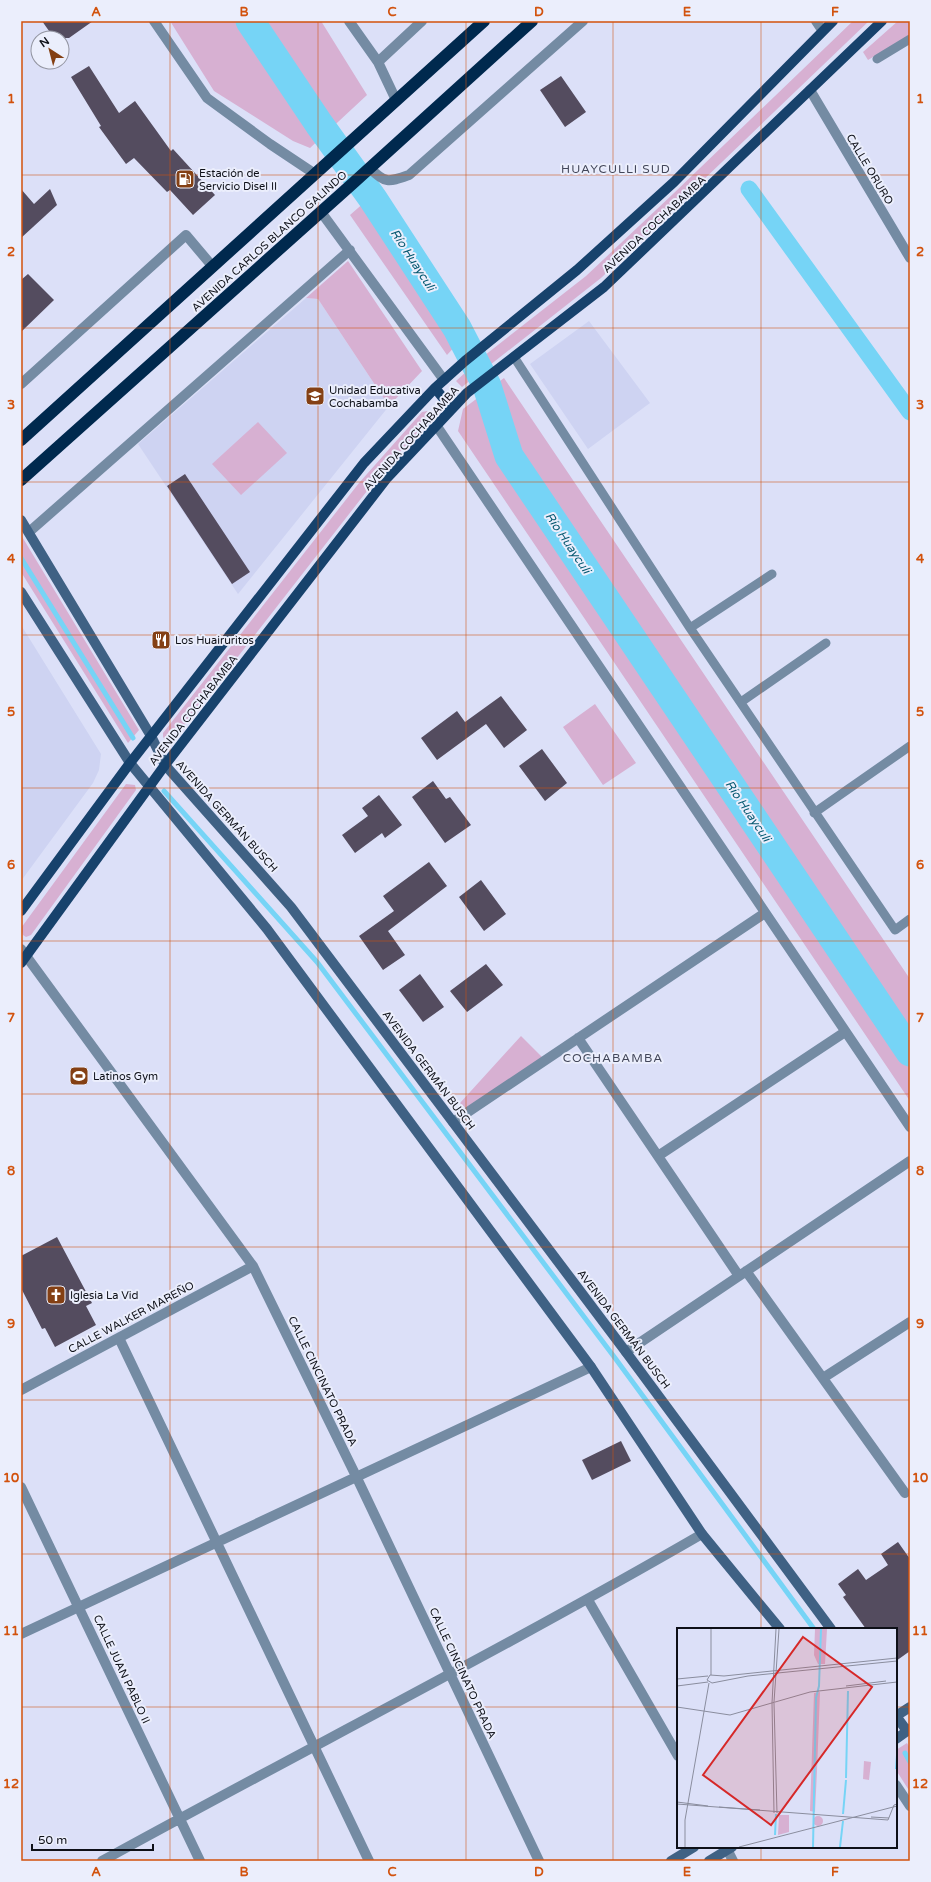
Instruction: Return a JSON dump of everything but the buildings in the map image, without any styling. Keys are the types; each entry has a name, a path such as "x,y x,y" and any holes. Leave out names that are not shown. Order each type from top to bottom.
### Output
{"highway":[{"name":"AVENIDA CARLOS BLANCO GALINDO","path":"21,440 484,21"},
{"name":"AVENIDA CARLOS BLANCO GALINDO","path":"21,480 322,212 532,21"}],"main road":[{"name":"AVENIDA COCHABAMBA","path":"21,911 130,763 364,463 435,388 465,361 577,270 668,187 822,30 833,21"},
{"name":"AVENIDA COCHABAMBA","path":"23,956 165,764 387,478 467,393 604,287 882,21"},
{"path":"435,388 452,409"}],"street":[{"path":"154,21 207,98 270,144 315,174"},
{"path":"349,21 378,62 396,100"},
{"path":"378,62 422,21"},
{"path":"368,170 380,178 393,181 409,175 583,21"},
{"path":"816,21 822,30"},
{"name":"CALLE ORURO","path":"810,90 910,258"},
{"path":"322,212 444,380"},
{"path":"21,384 186,235 213,267"},
{"path":"28,532 350,250"},
{"path":"436,425 910,1127"},
{"name":"AVENIDA GERMÁN BUSCH","path":"21,520 151,736 165,764 291,907 626,1352 830,1628"},
{"path":"21,592 130,763 267,929 591,1367 702,1534 779,1628"},
{"path":"453,1122 765,913"},
{"name":"CALLE CINCINATO PRADA","path":"23,956 253,1266 356,1476 539,1861"},
{"path":"658,1156 845,1032"},
{"path":"578,1038 658,1156 742,1273 823,1378 905,1493"},
{"path":"626,1352 910,1161"},
{"name":"CALLE WALKER MAREÑO","path":"21,1390 253,1266"},
{"path":"823,1378 910,1322"},
{"path":"119,1338 369,1861"},
{"path":"21,1634 591,1367"},
{"name":"CALLE JUAN PABLO II","path":"21,1487 200,1861"},
{"path":"102,1861 314,1745 588,1600 702,1534"},
{"path":"588,1600 677,1754"},
{"path":"897,1715 910,1707"},
{"path":"897,1717 909,1732 897,1738"},
{"path":"897,1786 910,1806"},
{"path":"670,1861 692,1848"},
{"path":"709,1861 728,1848 733,1861"}],"lane":[{"path":"877,60 910,40"},
{"path":"514,357 690,628 741,702 814,814 895,930 910,919"},
{"path":"690,628 772,574"},
{"path":"741,702 826,643"},
{"path":"814,814 910,746"}],"shaded area":[{"path":"170,21 321,21 367,95 310,148 293,141 214,91"},
{"path":"853,21 869,21 601,278 462,387 456,381 480,359 586,276"},
{"path":"898,21 910,21 910,35 868,60 863,52"},
{"path":"382,187 470,330 447,355 350,215"},
{"path":"348,261 422,371 389,406 318,299 306,298"},
{"path":"306,298 318,299 389,406 238,594 138,444"},
{"path":"589,321 650,403 588,449 530,364"},
{"path":"504,378 910,979 910,1101 458,431 463,409"},
{"path":"427,411 431,413 433,417 381,473 173,740 166,741 163,737 163,733 359,483 422,412"},
{"path":"258,422 287,453 241,495 212,464"},
{"path":"21,535 139,730 128,743 21,572"},
{"path":"21,625 101,754 99,770 93,783 21,881"},
{"path":"595,704 636,763 603,785 563,727"},
{"path":"126,784 135,785 136,790 31,935 26,937 23,935 21,928"},
{"path":"521,1036 543,1058 467,1109 460,1103"},
{"path":"907,1743 910,1748 910,1792 897,1772 897,1749"}],"waterway":[{"name":"Río Huayculi","path":"250,21 319,124 373,199 457,328 487,386 509,456 910,1052"},
{"path":"749,189 910,412"},
{"path":"21,558 133,738"},
{"path":"164,791 317,962 615,1358 813,1628"},
{"path":"905,1753 910,1762"}],"place":[{"name":"Estación de Servicio Disel II","path":"185,179"},
{"name":"Unidad Educativa Cochabamba","path":"315,396"},
{"name":"Los Huairuritos","path":"161,640"},
{"name":"Latinos Gym","path":"79,1076"},
{"name":"Iglesia La Vid","path":"56,1295"}],"district":[{"name":"HUAYCULLI SUD","path":"616,169"},
{"name":"COCHABAMBA","path":"613,1058"}]}
